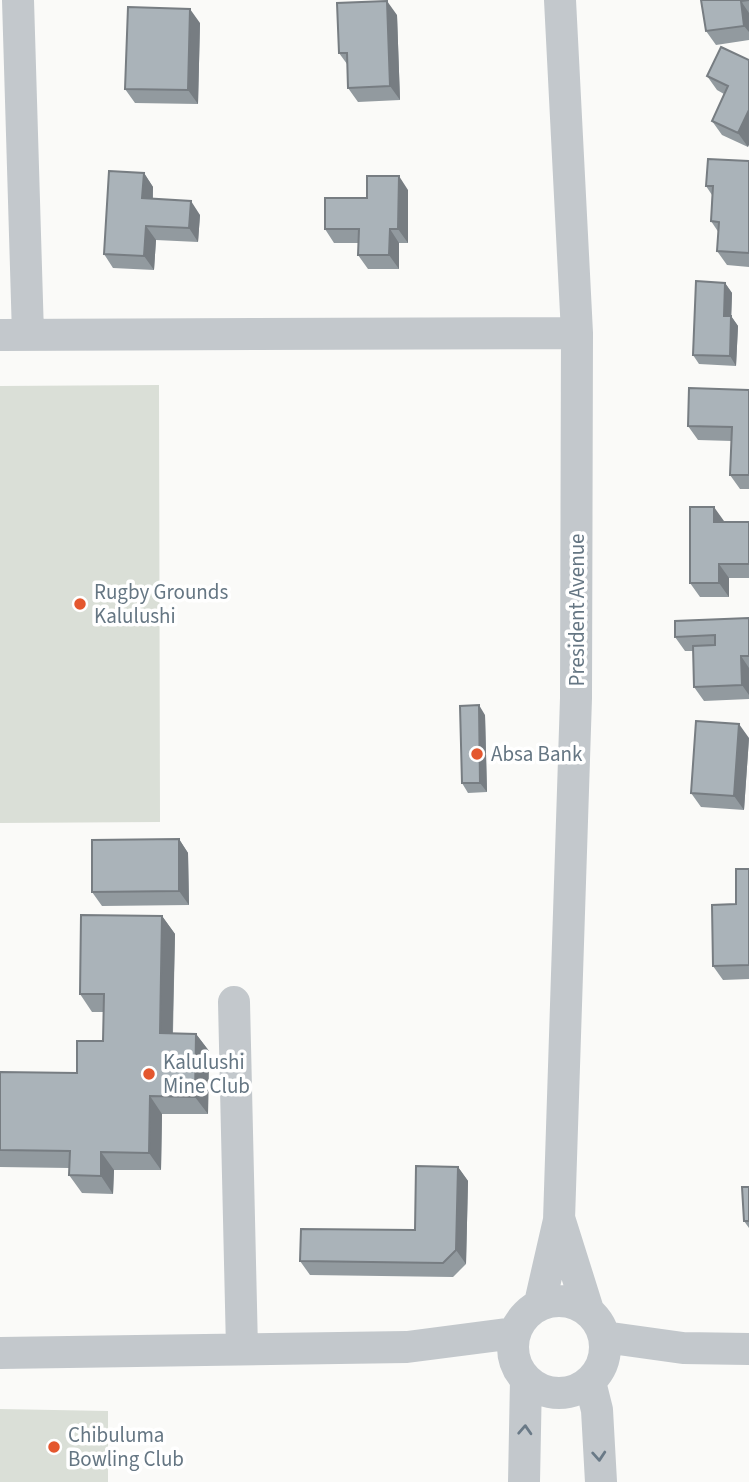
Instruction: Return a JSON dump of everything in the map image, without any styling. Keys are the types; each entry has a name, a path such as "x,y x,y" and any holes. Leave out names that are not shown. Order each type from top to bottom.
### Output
{"street":[{"path":"18,0 14,335 577,333"},
{"name":"President Avenue","path":"540,1303 559,1220 576,698 577,333 560,0"},
{"path":"234,1002 243,1349"},
{"name":"President Avenue","path":"559,1220 587,1310"},
{"path":"524,1482 518,1357 524,1317 540,1303 579,1304 601,1327 597,1409 601,1482"},
{"path":"0,1353 407,1347 518,1357 541,1390 557,1394 575,1391 599,1361 683,1348 749,1349"}],"shaded area":[{"name":"Rugby Grounds Kalulushi","path":"159,385 160,822 0,823 0,386"},
{"name":"Chibuluma Bowling Club","path":"0,1409 108,1411 108,1482 0,1482"}],"building":[{"path":"701,0 749,0 741,1 744,26 706,31"},
{"path":"387,1 390,86 348,88 347,53 339,53 337,3"},
{"path":"128,7 190,9 188,90 125,89"},
{"path":"721,47 749,60 749,110 738,133 712,121 728,86 707,76"},
{"path":"708,159 749,161 749,253 717,251 719,222 711,221 713,186 706,186"},
{"path":"109,171 144,173 142,198 191,201 189,228 146,226 144,256 104,254"},
{"path":"367,176 399,176 398,229 390,229 389,255 358,255 359,229 325,229 325,198 367,198"},
{"path":"696,281 725,283 724,316 731,316 730,356 693,355"},
{"path":"689,388 749,390 749,475 730,475 732,427 688,426"},
{"path":"690,507 714,507 714,522 749,522 749,564 719,564 719,583 690,583"},
{"path":"749,618 749,656 741,656 742,685 694,687 693,646 715,645 715,635 675,637 675,621"},
{"path":"479,705 480,783 462,783 460,706"},
{"path":"696,721 739,724 734,796 691,793"},
{"path":"179,839 179,891 92,892 92,840"},
{"path":"736,869 749,869 749,965 713,966 712,905 736,904"},
{"name":"Kalulushi Mine Club","path":"81,915 162,916 160,1033 196,1034 195,1097 150,1096 149,1153 101,1152 101,1176 69,1175 70,1151 0,1150 0,1072 77,1073 77,1041 103,1041 104,994 80,994"},
{"path":"416,1166 458,1167 456,1250 443,1263 300,1261 301,1229 415,1230"},
{"path":"742,1187 749,1187 749,1221 744,1221"}],"place":[{"name":"Rugby Grounds Kalulushi","path":"80,604"},
{"name":"Absa Bank","path":"477,754"},
{"name":"Kalulushi Mine Club","path":"149,1074"},
{"name":"Chibuluma Bowling Club","path":"54,1447"}]}
